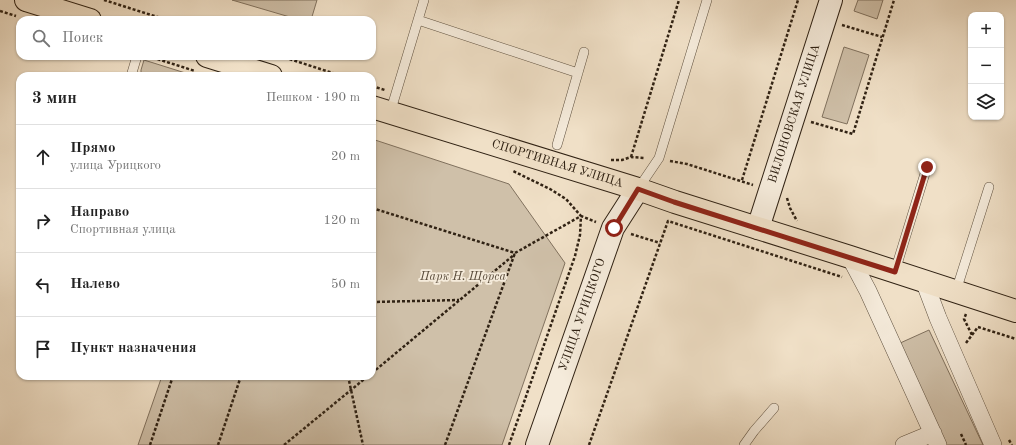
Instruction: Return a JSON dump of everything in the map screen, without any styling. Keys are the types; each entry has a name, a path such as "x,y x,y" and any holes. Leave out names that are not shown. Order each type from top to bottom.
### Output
{"main road":[{"path":"26,0 77,16"},
{"name":"ВИЛОНОВСКАЯ УЛИЦА","path":"758,228 831,0"},
{"path":"202,64 249,72"},
{"name":"СПОРТИВНАЯ УЛИЦА","path":"386,104 674,202 1016,311"},
{"name":"УЛИЦА УРИЦКОГО","path":"537,445 614,228 638,189"}],"street":[{"path":"850,257 868,291 936,439 904,445"},
{"path":"924,281 944,332 993,445"}],"lane":[{"path":"386,104 418,20 424,0"},
{"path":"638,189 659,158 707,0"},
{"path":"418,20 578,73"},
{"path":"557,145 584,52"},
{"path":"131,72 136,60"},
{"path":"895,272 927,167"},
{"path":"956,291 988,187"},
{"path":"744,445 774,408"}],"path":[{"path":"104,0 154,16"},
{"path":"631,157 679,0"},
{"path":"742,180 798,0"},
{"path":"811,122 853,134 894,0"},
{"path":"841,25 882,37"},
{"path":"174,60 202,64"},
{"path":"292,60 330,72"},
{"path":"376,91 386,104"},
{"path":"609,160 622,160 631,157 659,158 687,164 742,180 787,196 790,208 798,223"},
{"path":"508,170 516,172 550,188 566,199 581,216 580,235 575,256 509,445"},
{"path":"376,209 515,253"},
{"path":"376,370 515,253 581,216"},
{"path":"589,445 668,221 842,277 845,282"},
{"path":"445,445 515,253"},
{"path":"376,302 459,300"},
{"path":"964,319 972,335"},
{"path":"966,344 978,327 1016,339"},
{"path":"150,445 172,380"},
{"path":"218,445 240,380"},
{"path":"349,380 363,445"},
{"path":"284,445 352,390 362,380"},
{"path":"961,434 966,445"},
{"path":"1008,438 1012,445"}],"green space":[{"path":"232,0 317,0 312,16 286,16"},
{"path":"858,0 883,0 877,19 854,11"},
{"path":"844,47 869,55 847,124 822,117"},
{"path":"144,60 182,72 141,72"},
{"name":"Парк Н. Щорса","path":"376,140 509,184 565,263 502,445 138,445 161,380 376,380"},
{"path":"929,330 983,445 945,445 898,344"}],"route":[{"path":"614,228 638,189 674,202 895,272 927,167"}]}
